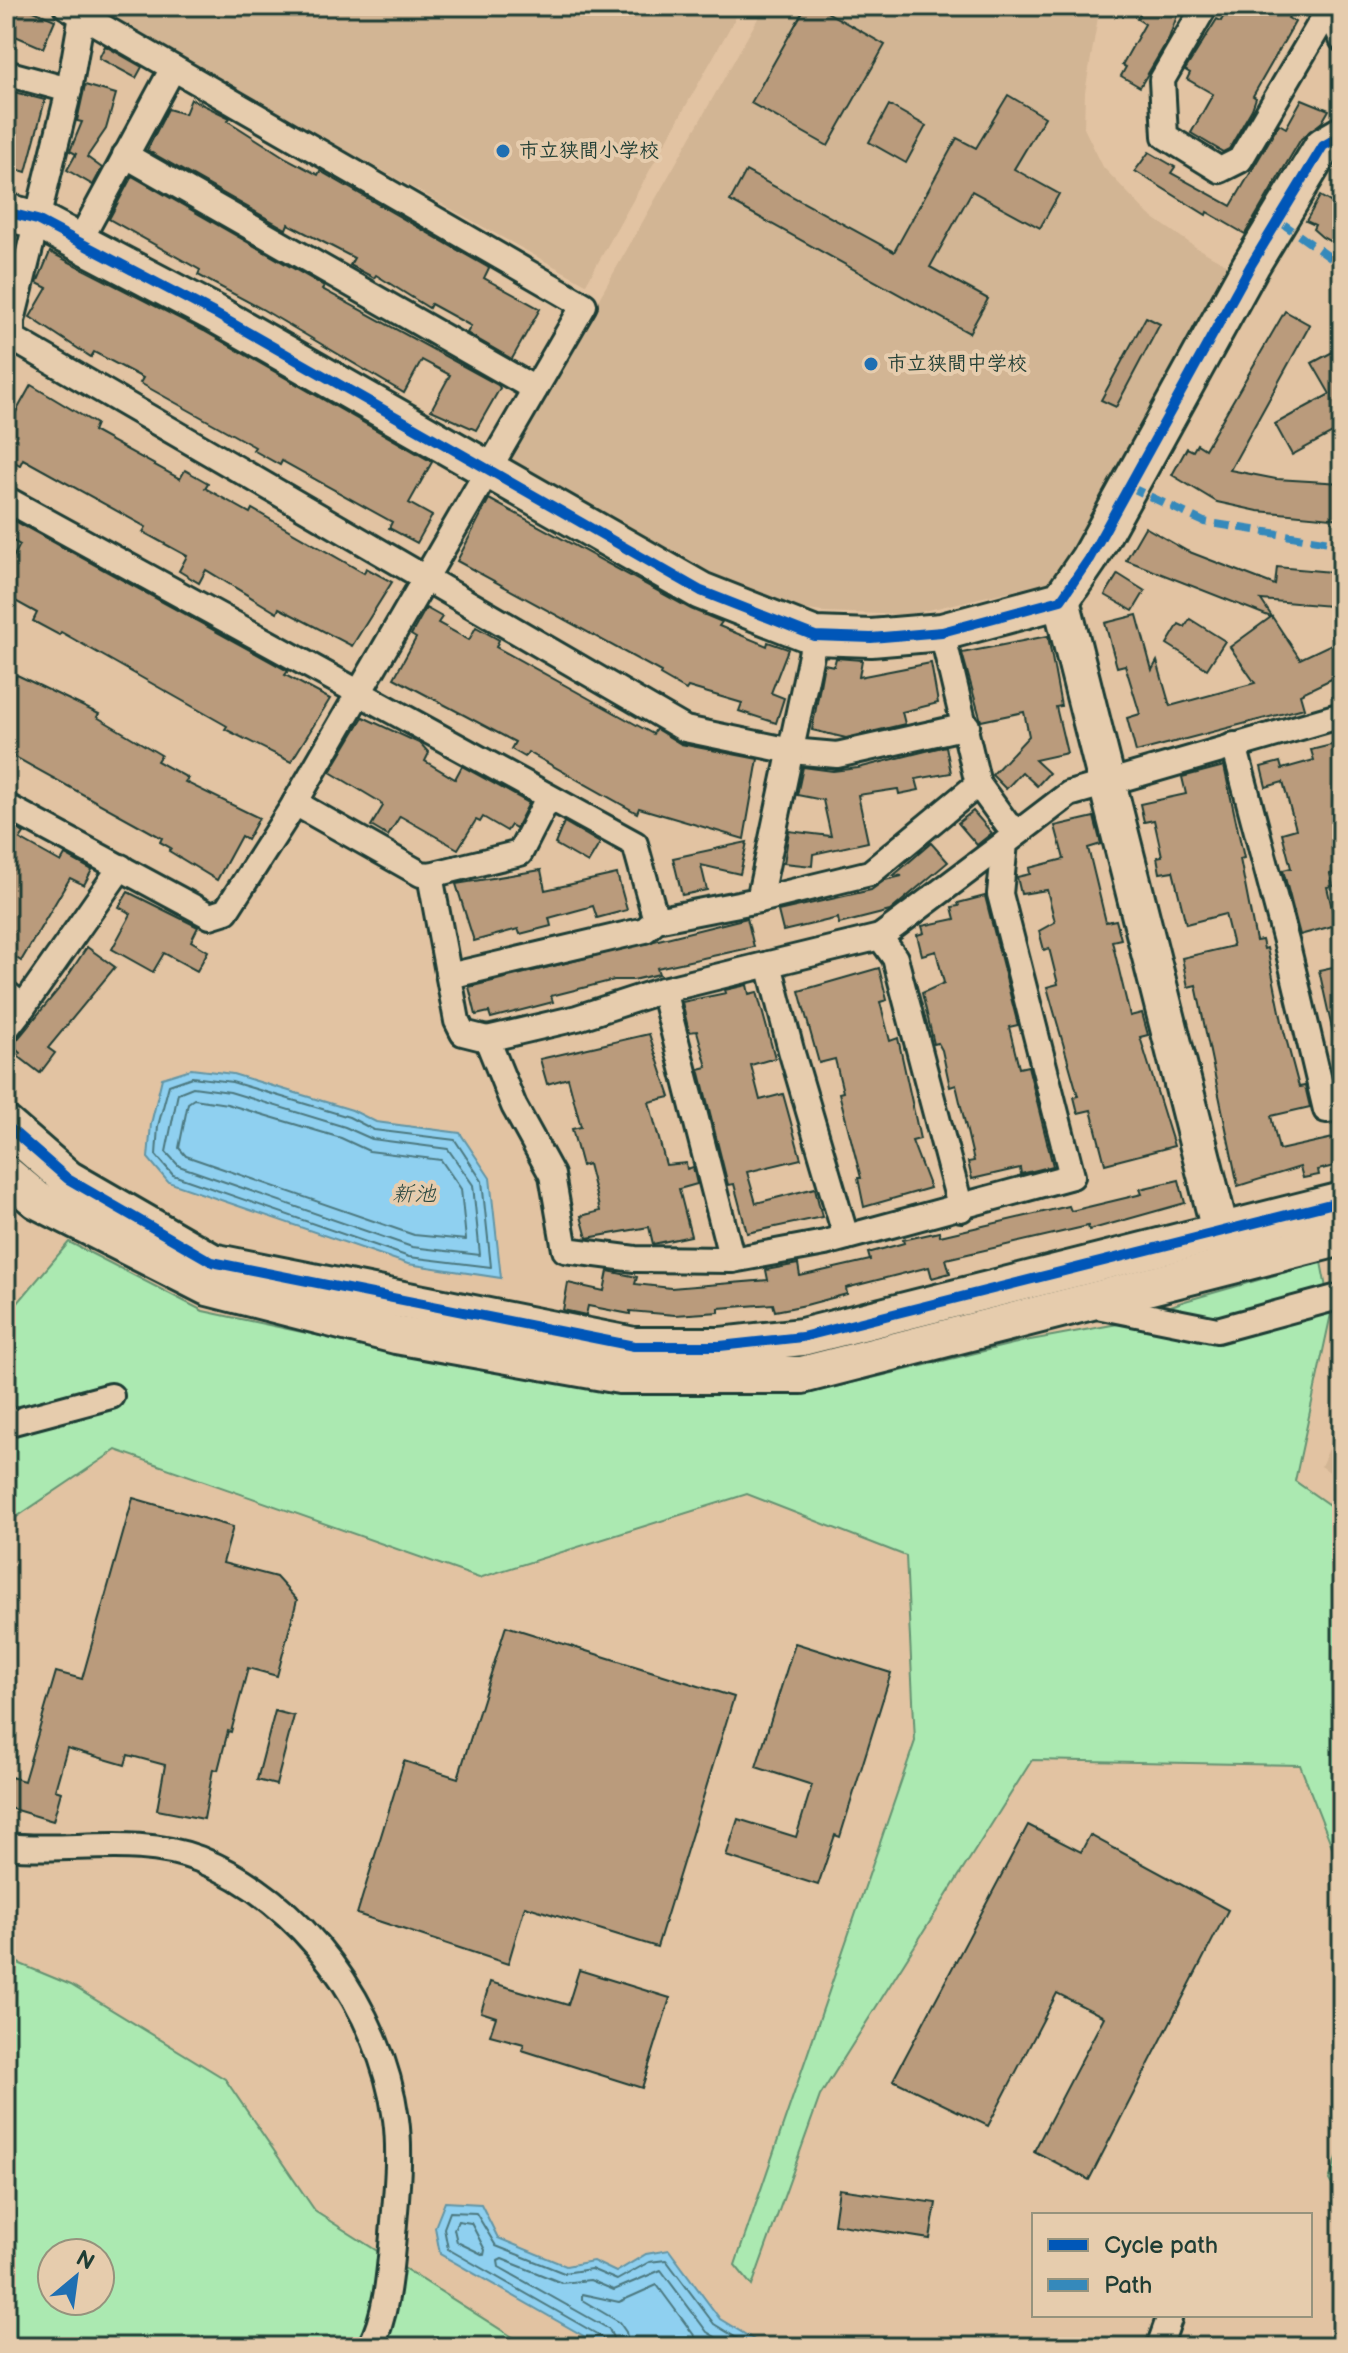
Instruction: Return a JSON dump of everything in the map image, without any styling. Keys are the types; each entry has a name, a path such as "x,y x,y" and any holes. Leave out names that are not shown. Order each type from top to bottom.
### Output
{"street":[{"path":"1205,6 1162,80 1165,136 1220,170 1240,160 1331,7"},
{"path":"1331,7 1342,39"},
{"path":"6,806 210,916 226,911 295,803 426,578 584,305 173,68 78,9 69,90 22,216 8,342 426,578 685,729 790,750 837,755 967,726"},
{"path":"79,242 173,68"},
{"path":"6,73 69,90"},
{"path":"22,216 79,242 214,313 701,591 815,636 871,638 942,632 1061,600 1089,559 1251,265 1323,146 1342,135"},
{"path":"125,155 535,389"},
{"path":"6,499 635,844 656,920"},
{"path":"1061,600 1224,1248"},
{"path":"487,1039 514,1106 552,1175 565,1250 635,1259 732,1260 961,1209 1072,1176 1000,894 1011,837 1007,824 978,784 967,726 942,632"},
{"path":"759,900 815,636"},
{"path":"430,875 463,1033 487,1039 577,1018 663,990 880,937 1069,794 1342,715"},
{"path":"1234,745 1287,945 1326,1110 1342,1108"},
{"path":"449,976 645,930 656,920 759,900 870,873 978,784"},
{"path":"295,803 421,874 430,875 520,853 548,798"},
{"path":"6,1029 14,1000 121,867"},
{"path":"880,937 895,958 961,1209"},
{"path":"769,964 846,1237"},
{"path":"663,990 732,1260"},
{"path":"6,1125 68,1179 212,1262 501,1323 634,1346 720,1346 802,1337 1224,1248 1342,1237"},
{"path":"6,1174 37,1200 208,1287 396,1335 620,1375 802,1375 1080,1302 1342,1201"},
{"path":"1080,1302 1217,1330 1342,1296"},
{"path":"6,1424 111,1396"},
{"path":"6,1846 23,1849 116,1845 164,1848 201,1860 247,1886 293,1918 327,1955 347,1987 383,2065 396,2120 396,2197 391,2264 376,2335 370,2347"},
{"path":"1159,2347 1169,2319"}],"shaded area":[{"name":"市立狭間小学校","path":"102,6 742,6 586,284 106,17"},
{"name":"市立狭間中学校","path":"765,6 1100,6 1085,92 1084,128 1103,167 1149,215 1233,268 1064,573 1053,581 907,615 824,612 763,605 507,461"},
{"path":"1342,1421 1342,1481 1321,1466"}],"green space":[{"path":"69,1242 203,1311 467,1367 615,1391 806,1394 1025,1341 1123,1323 1185,1301 1321,1262 1331,1314 1295,1481 1342,1514 1342,1872 1300,1765 1032,1760 820,2096 752,2286 735,2265 915,1741 906,1556 747,1494 479,1578 116,1450 6,1524 6,1317"},
{"path":"6,1958 71,1985 225,2079 316,2212 528,2347 6,2347"},
{"path":"1342,2144 1342,2203 1329,2180"}],"water":[{"name":"新池","path":"191,1069 233,1074 352,1110 376,1122 460,1133 490,1178 501,1278 408,1264 168,1182 148,1158 151,1124 162,1078"},
{"path":"445,2202 481,2204 498,2238 566,2266 593,2261 616,2272 646,2254 669,2250 720,2319 766,2347 603,2347 440,2254 435,2227"}],"building":[{"path":"6,6 22,6 55,20 43,48 6,32"},
{"path":"806,6 816,6 885,45 828,146 751,103"},
{"path":"1144,6 1166,6 1178,13 1169,38 1140,87 1121,76 1126,67 1122,65 1145,24 1137,19"},
{"path":"1229,6 1278,6 1291,13 1288,18 1295,22 1253,96 1256,98 1252,109 1229,149 1223,152 1191,133 1213,94 1187,79 1190,73 1185,70 1217,19 1221,21"},
{"path":"105,46 142,67 136,78 99,58"},
{"path":"85,85 116,94 106,129 87,157 102,168 93,185 67,170 76,154 70,151 82,122 77,121"},
{"path":"10,91 45,100 26,172 6,166 6,138 11,121 6,120 6,105"},
{"path":"1008,95 1045,117 1014,169 1059,194 1040,228 972,191 930,267 988,299 969,333 730,201 746,171 894,252 957,138 976,148"},
{"path":"191,99 230,118 228,121 286,158 318,175 320,171 489,268 484,278 540,309 512,359 467,333 471,326 431,304 429,308 376,275 374,278 350,265 354,258 288,224 286,229 147,150 168,109 185,114"},
{"path":"1302,99 1329,110 1322,122 1301,139 1245,234 1207,212 1206,215 1135,171 1149,152 1175,167 1171,173 1231,206 1279,124 1286,128"},
{"path":"889,105 926,126 906,163 869,142"},
{"path":"132,176 324,286 322,289 498,385 500,388 476,430 431,410 450,375 422,360 404,393 198,275 200,270 109,219"},
{"path":"1320,196 1339,207 1342,201 1342,248 1322,237 1313,229 1315,225 1306,221"},
{"path":"50,252 204,331 432,462 409,503 432,516 417,543 389,528 392,522 282,461 280,465 253,450 255,447 140,383 143,378 94,352 91,357 30,317 47,288 37,283"},
{"path":"1285,311 1310,325 1230,470 1276,479 1342,483 1342,519 1258,511 1217,502 1172,475 1187,448 1193,451 1197,444 1205,449"},
{"path":"1146,317 1160,324 1116,407 1101,400"},
{"path":"1342,347 1342,428 1292,455 1275,424 1330,394 1312,363"},
{"path":"31,385 96,424 93,431 180,479 185,470 208,483 205,488 250,513 252,509 364,573 366,568 392,582 352,646 279,608 277,613 206,570 199,583 179,571 187,556 143,532 146,527 23,459 20,465 6,457 6,430"},
{"path":"489,499 691,609 722,622 719,626 767,646 768,642 788,649 771,693 784,698 776,723 739,711 742,703 688,687 686,690 660,675 661,672 457,561"},
{"path":"6,516 288,671 285,675 330,699 291,762 225,729 227,726 61,632 59,635 33,621 37,613 6,596 6,570 20,545 6,537"},
{"path":"1145,527 1187,551 1275,585 1277,567 1342,573 1342,607 1261,600 1300,659 1342,639 1342,674 1300,694 1304,708 1136,752 1127,718 1140,714 1125,665 1117,667 1105,623 1137,615 1152,670 1157,661 1170,706 1255,683 1230,647 1271,617 1126,560"},
{"path":"1118,574 1145,591 1133,611 1105,595"},
{"path":"426,608 442,617 438,623 469,640 476,627 499,640 496,647 653,734 656,729 681,744 758,759 744,839 639,808 637,813 528,752 525,757 511,749 515,742 394,678 416,638 411,635"},
{"path":"1190,619 1225,641 1207,669 1167,644 1179,624 1185,627"},
{"path":"1048,636 1061,706 1056,707 1067,753 1035,760 1049,773 1037,786 1022,772 1006,789 992,775 1029,736 1024,712 981,721 962,653"},
{"path":"836,658 862,660 859,677 931,663 938,703 902,712 905,724 846,738 812,730 824,664 834,666"},
{"path":"17,675 99,714 97,717 161,755 157,761 188,778 185,782 259,818 247,840 241,836 217,880 169,851 171,848 160,842 162,838 6,752 6,682 11,685"},
{"path":"363,717 421,744 429,753 425,761 455,779 462,766 529,803 516,828 511,825 507,831 483,817 480,822 476,820 458,849 400,816 388,836 371,826 383,806 380,802 330,772"},
{"path":"1331,745 1339,750 1342,761 1342,871 1330,874 1333,886 1327,887 1336,925 1300,935 1283,870 1291,868 1282,833 1296,829 1283,782 1266,787 1261,767 1280,762 1282,769 1314,760 1311,750"},
{"path":"946,746 951,773 916,779 919,790 899,794 898,789 858,795 868,842 813,854 812,866 784,863 789,831 831,836 823,800 797,795 803,767 833,771 858,768"},
{"path":"1224,766 1244,858 1240,859 1256,941 1262,940 1264,949 1267,948 1299,1087 1305,1086 1310,1107 1271,1116 1279,1150 1342,1136 1342,1164 1318,1170 1319,1175 1303,1178 1300,1167 1238,1186 1196,985 1188,987 1182,958 1233,946 1225,914 1186,924 1173,871 1160,873 1157,857 1162,856 1154,820 1144,822 1140,804 1186,794 1182,777"},
{"path":"973,811 992,833 977,845 958,823"},
{"path":"1094,817 1101,844 1088,848 1106,922 1116,920 1121,939 1112,941 1130,1016 1142,1013 1148,1035 1140,1037 1174,1146 1105,1164 1091,1110 1078,1113 1074,1097 1078,1096 1047,987 1058,984 1049,948 1044,950 1039,931 1055,922 1047,890 1021,894 1017,877 1030,874 1029,868 1064,859 1055,826"},
{"path":"564,822 600,843 588,863 555,844"},
{"path":"6,823 24,833 20,839 61,862 65,855 92,870 84,885 70,878 21,961 6,951"},
{"path":"747,842 740,874 701,865 707,890 682,895 673,858"},
{"path":"931,843 948,862 890,911 839,924 838,918 783,931 778,911 871,890 885,880 902,876 894,875"},
{"path":"541,870 545,890 617,874 627,910 597,918 593,906 549,918 551,926 520,934 518,929 474,941 456,884"},
{"path":"128,892 198,927 191,941 208,951 197,971 164,953 153,972 112,949 131,914 119,907"},
{"path":"985,896 1018,1025 1009,1027 1019,1068 1028,1066 1053,1166 1021,1174 1020,1168 972,1179 968,1162 974,1161 956,1085 950,1087 942,1050 938,1043 934,1044 922,993 944,983 936,951 922,955 917,935 924,933 922,926 955,919 952,907 959,906 958,903"},
{"path":"747,918 754,947 657,968 659,974 633,980 614,980 551,996 553,1002 491,1018 489,1012 476,1015 469,987"},
{"path":"87,947 115,967 48,1048 55,1053 40,1073 18,1056 20,1053 12,1046 62,985"},
{"path":"1342,965 1342,1041 1335,1042 1319,970"},
{"path":"879,968 887,1000 880,1002 890,1041 898,1038 920,1139 912,1141 930,1188 864,1207 858,1178 861,1178 839,1093 843,1092 835,1059 819,1063 799,991"},
{"path":"747,985 749,994 757,992 775,1058 751,1065 760,1100 783,1094 801,1159 747,1172 756,1203 815,1188 822,1217 747,1233 734,1184 728,1185 699,1069 707,1067 697,1031 689,1032 682,1002 726,993 725,990"},
{"path":"649,1034 670,1097 649,1102 666,1165 686,1163 687,1169 693,1167 697,1184 679,1189 691,1236 653,1244 649,1227 587,1238 581,1216 600,1211 588,1164 582,1166 572,1129 581,1127 568,1078 547,1084 540,1059"},
{"path":"1179,1180 1185,1203 1089,1230 1088,1226 946,1259 950,1273 932,1278 929,1267 846,1288 847,1294 806,1305 775,1311 773,1304 719,1308 719,1312 675,1315 630,1311 630,1314 588,1306 586,1315 563,1310 568,1283 604,1291 608,1271 637,1277 635,1284 671,1288 768,1280 766,1270 798,1264 800,1276 870,1260 868,1253 904,1243 903,1240 939,1232 940,1236 1069,1206 1071,1211 1142,1194 1140,1189"},
{"path":"133,1498 233,1527 223,1563 276,1577 297,1600 277,1676 248,1668 218,1770 213,1769 204,1819 157,1810 165,1765 128,1755 125,1765 67,1748 55,1790 61,1792 53,1821 6,1807 11,1777 24,1781 56,1672 82,1679"},
{"path":"506,1626 734,1697 657,1947 525,1906 508,1964 357,1914 404,1761 458,1778"},
{"path":"795,1643 891,1673 840,1837 835,1835 818,1885 726,1856 738,1819 796,1837 812,1785 756,1767"},
{"path":"275,1711 294,1716 276,1785 257,1780"},
{"path":"1028,1825 1081,1852 1090,1835 1228,1910 1089,2180 1034,2151 1104,2017 1057,1993 988,2126 893,2080"},
{"path":"579,1970 670,1998 642,2088 522,2050 524,2044 490,2035 496,2017 481,2012 490,1982 568,2005"},
{"path":"839,2189 936,2203 930,2239 834,2224"}],"marked path":[{"path":"1279,221 1342,266"},
{"path":"1128,486 1204,522 1342,544"}],"cycle path":[{"path":"6,212 37,220 214,313 701,591 815,636 871,638 942,632 1061,600 1089,559 1251,265 1323,146 1342,135"},
{"path":"6,1125 68,1179 212,1262 634,1346 720,1346 802,1337 1342,1201"}],"place":[{"name":"市立狭間小学校","path":"503,151"},
{"name":"市立狭間中学校","path":"871,364"}]}
